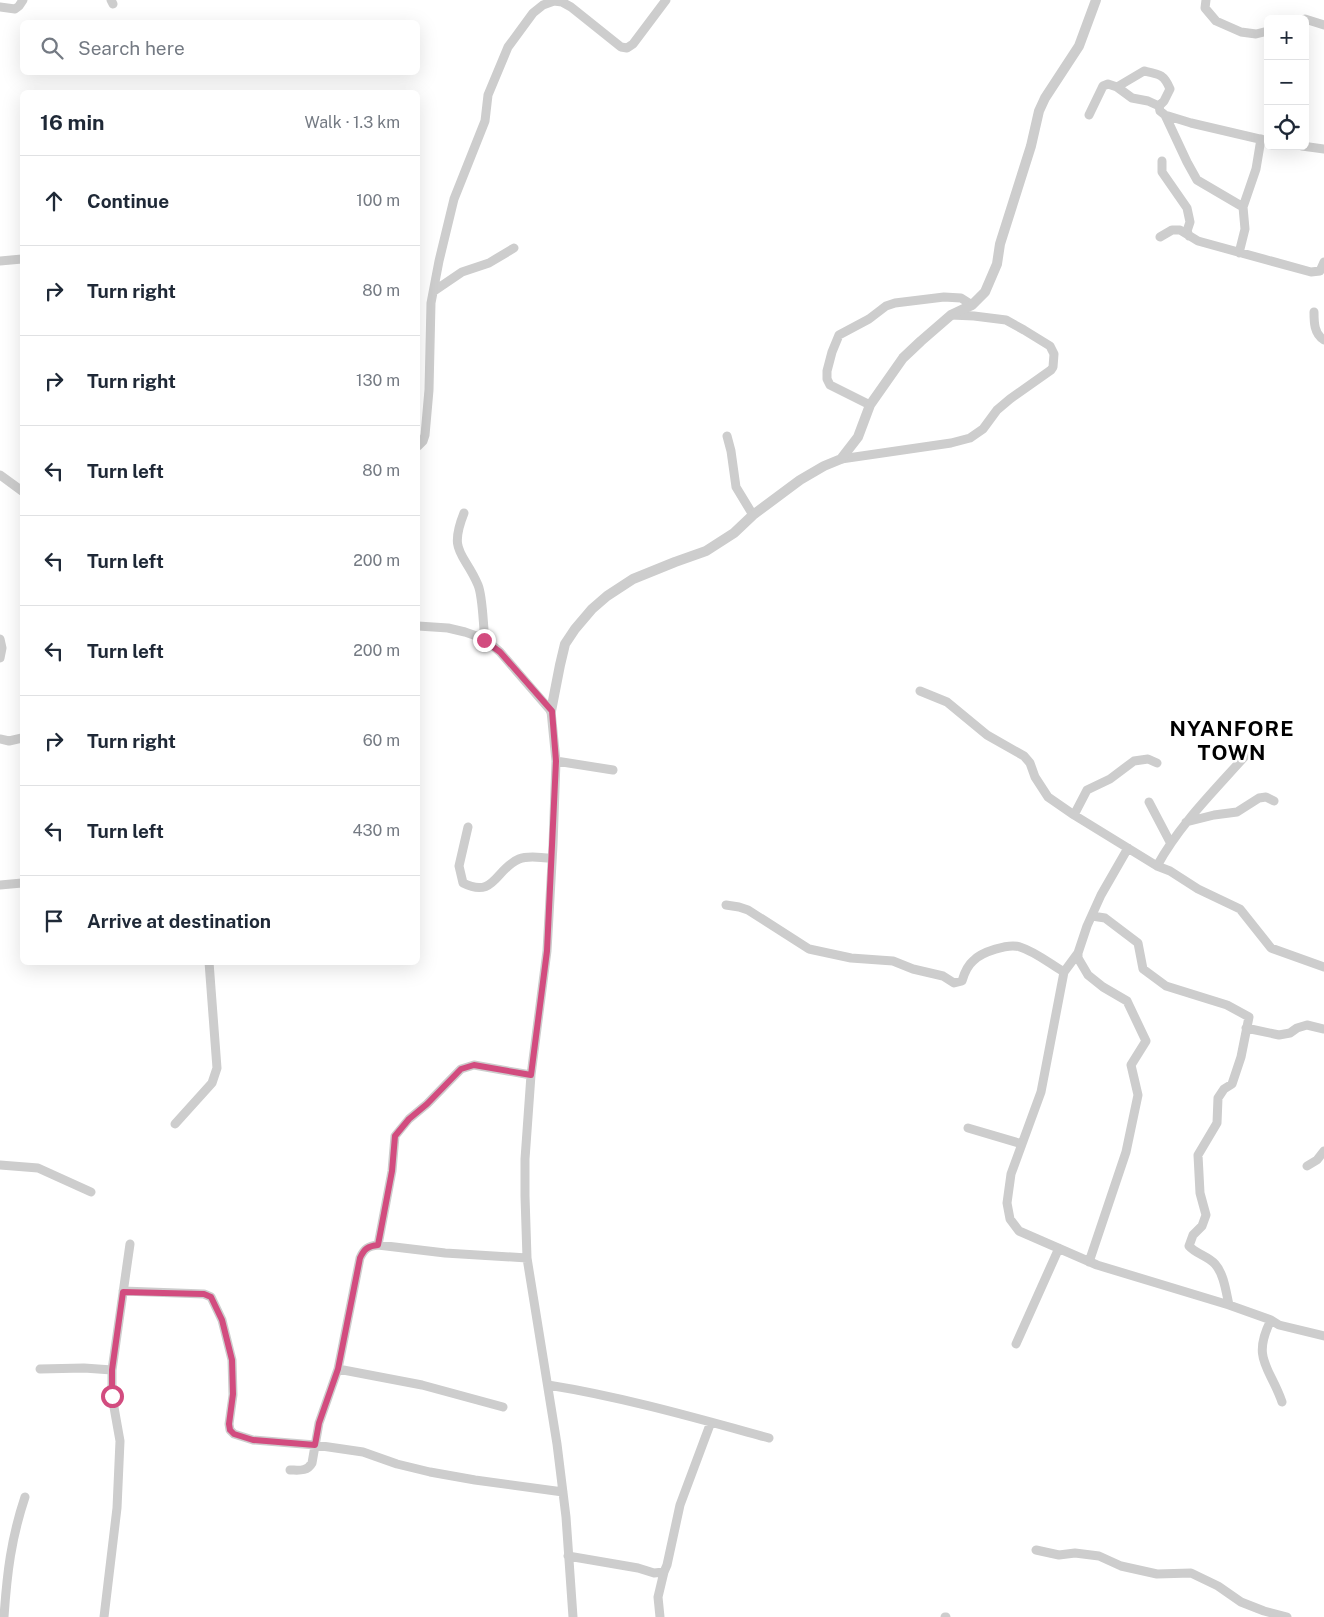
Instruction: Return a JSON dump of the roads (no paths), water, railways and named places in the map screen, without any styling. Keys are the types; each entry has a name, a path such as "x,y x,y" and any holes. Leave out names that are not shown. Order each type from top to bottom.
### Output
{"street":[{"path":"0,7 15,9 23,0"},
{"path":"420,444 425,435 429,390 431,303 439,260 454,198 485,121 488,95 508,47 533,13 543,5 554,1 562,2 621,47 626,48 633,44 666,0"},
{"path":"841,459 858,437 870,405 902,358 951,315 972,305 985,292 997,264 1000,244 1039,111 1045,98 1079,46 1096,0"},
{"path":"1206,0 1205,8 1216,21 1241,32 1256,34 1264,32"},
{"path":"1309,20 1324,25"},
{"path":"1117,87 1144,71 1162,76 1166,79 1170,89 1159,106"},
{"path":"1089,114 1103,86 1108,84 1117,87 1132,98 1148,101 1159,106 1160,111 1165,115 1264,140"},
{"path":"1165,115 1197,180 1243,208"},
{"path":"1240,253 1245,229 1243,208 1264,143"},
{"path":"1309,147 1324,149"},
{"path":"1162,161 1162,172 1187,208 1190,222 1189,236"},
{"path":"1160,236 1172,230 1180,230 1198,241 1311,272 1320,271 1324,263"},
{"path":"434,291 462,272 489,263 514,248"},
{"path":"0,261 20,259"},
{"path":"870,405 830,385 827,379 832,352 839,335 895,302 944,297 961,298 972,305"},
{"path":"1314,312 1317,333 1324,340"},
{"path":"573,1617 563,1492 527,1258 524,1196 531,1075 547,951 556,761 552,711 565,644 592,609 607,596 633,579 706,551 734,533 753,515 800,480 824,466 841,459 952,443 970,438 983,429 997,410 1053,367 1054,354 1050,346 1006,320 951,315"},
{"path":"727,436 736,486 753,515"},
{"path":"0,475 20,489"},
{"path":"464,513 460,524 457,547 479,586 484,640"},
{"path":"420,626 448,628 465,632 484,640 500,652 552,711"},
{"path":"0,639 2,648 0,658"},
{"path":"920,692 947,702 987,735 1024,756 1030,763 1035,777 1048,798 1157,866 1170,871 1198,889 1240,908 1271,948 1324,967"},
{"path":"0,739 9,741 20,738"},
{"path":"1157,866 1170,842 1186,822 1246,755"},
{"path":"1074,815 1087,790 1110,779 1134,761 1148,759 1157,762"},
{"path":"556,761 613,770"},
{"path":"1186,822 1214,815 1238,812 1259,798 1266,796 1274,801"},
{"path":"1149,802 1170,842"},
{"path":"468,827 459,866 463,883 472,887 482,888 496,880 510,864 520,859 529,857 551,858"},
{"path":"1128,848 1101,895 1078,953 1064,972 1041,1092 1011,1174 1007,1203 1010,1219 1019,1230 1089,1262 1229,1305 1271,1320 1279,1325 1324,1336"},
{"path":"0,885 20,882"},
{"path":"726,905 748,910 809,949 851,958 893,961 912,969 943,976 954,983 962,981 972,961 998,948 1018,946 1064,972"},
{"path":"1092,916 1105,918 1138,943 1144,969 1166,986 1227,1005 1249,1017 1241,1058 1232,1084 1224,1089 1218,1098 1217,1123 1198,1155 1200,1193 1206,1215 1202,1226 1193,1235 1189,1246 1194,1252 1214,1264 1225,1286 1229,1305"},
{"path":"1078,953 1078,958 1088,975 1103,987 1128,1001 1146,1041 1130,1065 1138,1095 1126,1152 1089,1262"},
{"path":"175,1124 212,1083 217,1068 209,965"},
{"path":"1246,1028 1280,1035 1290,1033 1297,1028 1307,1025 1324,1029"},
{"path":"378,1245 392,1171 395,1136 409,1119 427,1104 461,1069 467,1066 474,1065 531,1075"},
{"path":"968,1128 1022,1144"},
{"path":"1307,1166 1317,1160 1324,1151"},
{"path":"0,1165 38,1168 90,1192"},
{"path":"104,1617 116,1508 120,1441 112,1396 112,1370 130,1244"},
{"path":"290,1470 304,1470 312,1464 319,1423 338,1369 360,1258 364,1250 378,1245 445,1253 527,1258"},
{"path":"1016,1344 1059,1248"},
{"path":"123,1292 204,1294 211,1297 222,1320 232,1360 233,1394 229,1424 230,1430 234,1434 253,1440 315,1445 363,1452 397,1464 439,1473 563,1492"},
{"path":"1271,1320 1266,1330 1262,1356 1266,1370 1282,1402"},
{"path":"40,1369 84,1368 112,1370"},
{"path":"338,1369 422,1385 503,1407"},
{"path":"548,1385 593,1392 769,1438"},
{"path":"660,1617 658,1597 680,1505 711,1422"},
{"path":"4,1617 8,1562 25,1497"},
{"path":"1036,1550 1059,1555 1075,1553 1099,1556 1121,1566 1157,1574 1191,1573 1218,1586 1241,1602 1287,1617"},
{"path":"568,1556 638,1568 654,1573 664,1572"}],"district":[{"name":"NYANFORE TOWN","path":"1232,741"}]}
